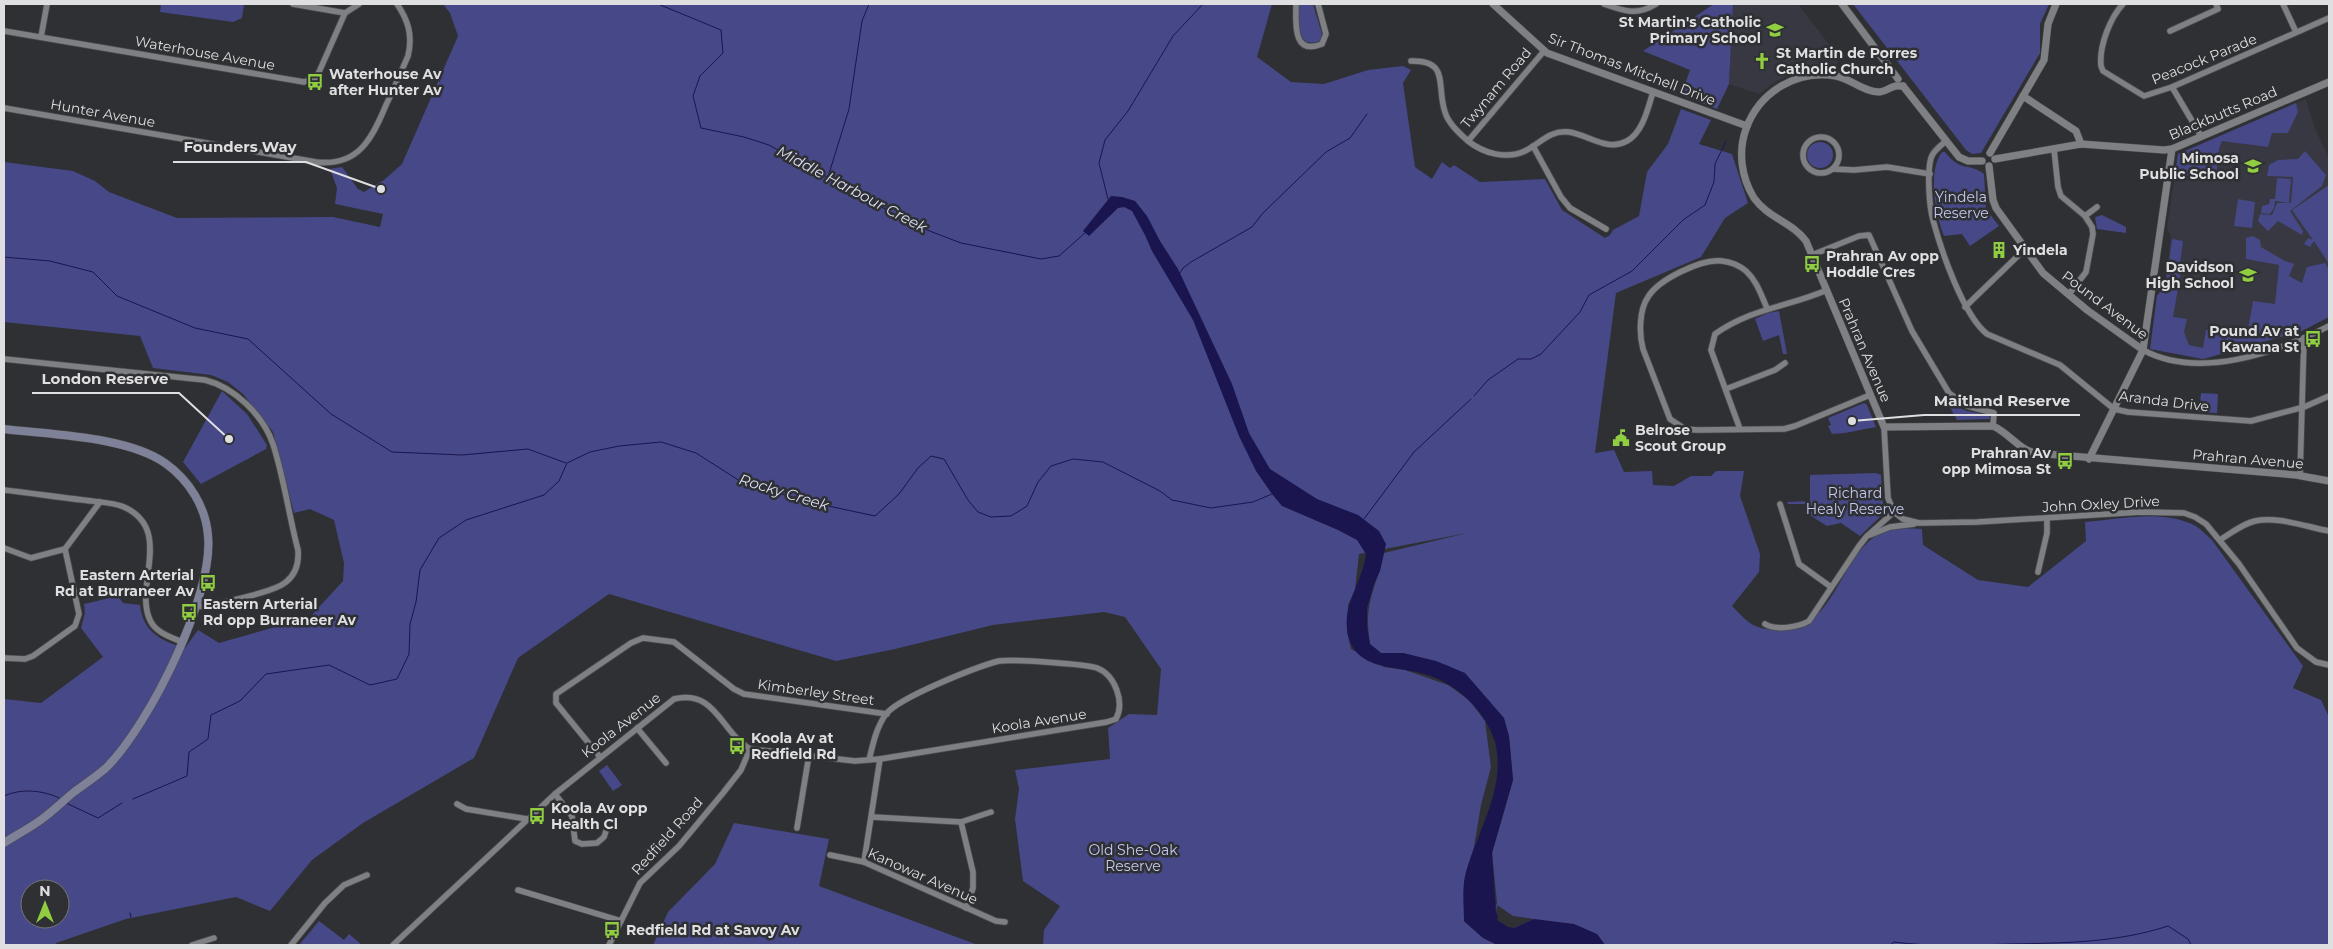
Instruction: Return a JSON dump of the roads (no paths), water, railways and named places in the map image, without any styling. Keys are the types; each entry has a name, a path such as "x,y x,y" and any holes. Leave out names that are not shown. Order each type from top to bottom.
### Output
{"main road":[{"path":"4,429 126,446 154,456 177,472 188,485 200,505 209,537 207,567 196,605 182,642 163,686 121,751 106,768 43,818 4,843"}],"street":[{"path":"41,38 47,4"},
{"path":"293,4 345,13 359,4"},
{"name":"Hunter Avenue","path":"4,108 316,162 341,160 359,151 374,133 408,56 410,29 403,13 396,4"},
{"path":"1296,4 1298,37 1302,44 1315,47 1322,44 1326,34 1318,4"},
{"name":"Sir Thomas Mitchell Drive","path":"1493,4 1544,51 1747,126"},
{"path":"1604,4 1630,13 1648,9 1656,4"},
{"path":"1842,4 1900,83 1962,159 1982,161 1989,166 1993,164 1992,156 2045,56 2048,24 2056,4"},
{"name":"Peacock Parade","path":"2123,4 2112,17 2109,24 2101,61 2104,71 2144,96 2172,87 2329,18"},
{"path":"2170,31 2218,10 2216,4"},
{"path":"2283,4 2296,32"},
{"name":"Waterhouse Avenue","path":"4,31 304,82 315,78 320,72 345,13"},
{"name":"Twynam Road","path":"1468,141 1544,51"},
{"path":"1411,61 1425,60 1433,64 1438,71 1445,112 1452,126 1482,151 1496,155 1516,154 1555,132 1569,132 1602,144 1617,145 1629,140 1637,133 1653,92"},
{"name":"Prahran Avenue","path":"1884,426 1803,237 1766,211 1749,188 1744,174 1742,153 1747,126 1757,107 1771,92 1788,82 1798,78 1822,75 1837,76 1878,92 1887,91 1900,83"},
{"name":"Blackbutts Road","path":"1992,156 2081,144 2172,149 2329,82"},
{"path":"2172,87 2201,136"},
{"path":"2023,96 2076,131 2081,144"},
{"path":"1833,169 1839,159 1838,147 1835,142 1824,136 1818,136 1804,146 1803,159 1810,169 1821,173 1833,169 1854,170 1887,167 1930,174"},
{"name":"Aranda Drive","path":"1946,141 1931,158 1932,219 1964,307 1979,328 1987,334 2060,364 2114,409 2251,421 2302,407 2329,396"},
{"path":"1533,146 1561,197 1570,208 1606,229"},
{"path":"2054,149 2058,187 2061,196 2085,216 2092,226 2093,234 2089,265 2086,272 2069,294"},
{"path":"2089,458 2143,350 2172,149"},
{"path":"1982,161 1984,154 1992,156"},
{"name":"Pound Avenue","path":"1989,166 1992,200 2042,273 2132,344 2154,356 2184,363 2215,363 2304,338 2329,326"},
{"path":"2085,216 2097,207"},
{"path":"1765,624 1778,627 1804,624 1812,617 1867,536 1894,512 1888,498 1884,426 1994,426 1994,412 1967,406 1949,393 1912,330 1869,235 1860,236 1812,255"},
{"path":"1964,307 2025,250"},
{"path":"1767,308 1754,279 1734,264 1720,260 1708,262 1666,280 1654,288 1643,306 1641,342 1670,419 1685,429 1784,429 1870,395"},
{"path":"1740,429 1711,350 1715,334 1729,324 1767,308 1802,301 1827,290"},
{"path":"2300,475 2304,338"},
{"path":"4,359 205,380 227,388 255,414 272,443 298,550 297,564 287,582 276,588 204,607 196,605"},
{"path":"1726,389 1775,370 1785,363"},
{"name":"Prahran Avenue","path":"1994,426 2005,432 2030,452 2300,475 2329,481"},
{"path":"4,490 100,502 126,508 141,520 146,527 151,549 147,611 151,623 162,634 182,642"},
{"path":"4,548 31,558 65,550 100,502"},
{"path":"1780,504 1799,564 1831,587"},
{"name":"John Oxley Drive","path":"1894,512 1902,519 1919,523 2047,519 2141,512 2184,513 2206,524 2220,540 2297,648 2316,662 2329,665"},
{"path":"2038,572 2047,533 2047,519"},
{"path":"2220,540 2237,528 2254,521 2278,522 2329,531"},
{"path":"1867,536 1890,527 1919,523"},
{"path":"4,658 24,659 34,656 75,626 79,614 65,550"},
{"name":"Kimberley Street","path":"600,757 556,703 556,694 631,643 643,638 674,642 727,684 744,694 887,714"},
{"name":"Koola Avenue","path":"393,945 555,794 674,699 689,697 702,701 708,705 737,739 750,749 855,761 880,759 1045,733 1116,719 1121,703 1117,690 1099,668 1084,664 1000,661 939,684 902,702 887,714"},
{"path":"869,760 874,737 887,714"},
{"path":"637,728 666,763"},
{"name":"Redfield Road","path":"609,945 640,883 679,846 723,793 741,770 750,749"},
{"path":"797,828 809,755"},
{"path":"864,862 880,759"},
{"path":"555,794 572,816 575,841 582,844 597,843 604,837 606,831"},
{"path":"457,804 466,808 527,820"},
{"path":"872,817 961,822 991,812"},
{"path":"961,822 973,872 973,888 966,908"},
{"name":"Kanowar Avenue","path":"830,855 864,862 996,921 1005,922"},
{"path":"291,945 325,903 344,885 368,875"},
{"path":"518,890 621,921"},
{"path":"192,945 214,938"}],"waterway":[{"name":"Middle Harbour Creek","path":"658,4 721,30 723,53 700,76 693,96 701,128 744,137 769,145 914,225 961,243 1041,259 1059,256 1086,232"},
{"path":"828,177 849,109 862,21 869,4"},
{"path":"1108,199 1099,163 1105,140 1128,111 1173,36 1203,4"},
{"path":"1180,273 1191,262 1252,227 1263,213 1326,152 1350,138 1367,114"},
{"path":"1474,396 1488,380 1518,359 1531,359 1541,354 1580,312 1589,295 1632,271 1683,220 1705,205 1714,182 1715,164 1726,141"},
{"path":"4,257 50,261 93,272 117,296 195,328 248,339 331,414 392,452 462,455 528,449 566,463"},
{"path":"1364,519 1414,452 1471,399"},
{"name":"Rocky Creek","path":"133,799 187,776 189,752 208,739 211,715 240,701 266,674 329,665 370,685 397,679 409,654 410,624 416,602 420,570 439,538 466,520 544,495 559,481 567,463 590,452 619,446 661,442 696,453 740,481 805,501 875,516 899,494 918,468 931,456 944,459 968,500 978,512 991,517 1011,516 1027,506 1038,482 1051,466 1073,459 1103,462 1160,491 1172,500 1211,508 1253,502 1272,494"},
{"name":"Rocky Creek","path":"4,796 11,793 32,791 61,799"},
{"name":"Rocky Creek","path":"66,803 98,818 122,803"},
{"path":"130,913 131,917"},
{"path":"1890,945 1894,942 1951,945 2089,941 2129,936 2168,926 2188,939 2191,945"}],"place":[{"name":"St Martin's Catholic Primary School","path":"1775,30"},
{"name":"St Martin de Porres Catholic Church","path":"1762,61"},
{"name":"Waterhouse Av after Hunter Av","path":"315,82"},
{"name":"Mimosa Public School","path":"2253,166"},
{"name":"Founders Way","path":"381,189"},
{"name":"Yindela","path":"1999,250"},
{"name":"Prahran Av opp Hoddle Cres","path":"1812,264"},
{"name":"Davidson High School","path":"2248,275"},
{"name":"Pound Av at Kawana St","path":"2313,339"},
{"name":"Maitland Reserve","path":"1852,421"},
{"name":"Belrose Scout Group","path":"1621,438"},
{"name":"London Reserve","path":"229,439"},
{"name":"Prahran Av opp Mimosa St","path":"2065,461"},
{"name":"Eastern Arterial Rd at Burraneer Av","path":"208,583"},
{"name":"Eastern Arterial Rd opp Burraneer Av","path":"189,612"},
{"name":"Koola Av at Redfield Rd","path":"737,746"},
{"name":"Koola Av opp Health Cl","path":"537,816"},
{"name":"Redfield Rd at Savoy Av","path":"612,930"}],"park label":[{"name":"Yindela Reserve","path":"1961,206"},
{"name":"Richard Healy Reserve","path":"1855,502"},
{"name":"Old She-Oak Reserve","path":"1133,858"}]}
